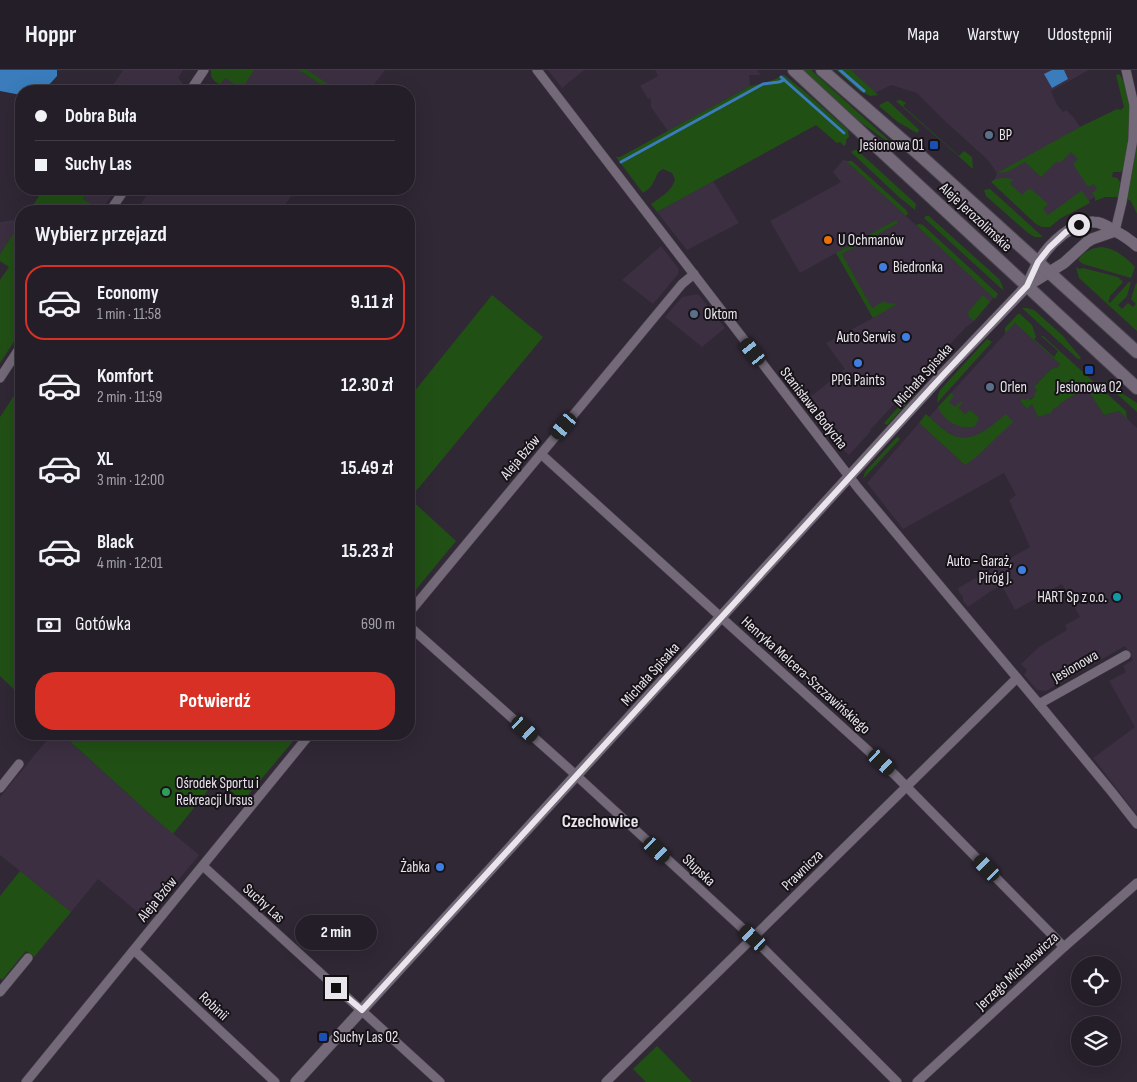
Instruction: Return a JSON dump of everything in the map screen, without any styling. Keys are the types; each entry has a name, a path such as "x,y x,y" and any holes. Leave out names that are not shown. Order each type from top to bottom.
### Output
{"main road":[{"name":"Aleje Jerozolimskie","path":"794,70 1137,388"},
{"name":"Aleje Jerozolimskie","path":"822,70 1137,352"}],"street":[{"path":"194,85 204,70"},
{"name":"Stanisława Bodycha","path":"537,70 849,478 1040,704 1137,824"},
{"path":"1115,231 1133,139 1134,104 1126,70"},
{"path":"1038,262 1049,248 1066,232 1079,225 1093,222 1098,222 1127,237 1137,246"},
{"path":"1049,272 1064,263 1087,242 1115,231"},
{"name":"Michała Spisaka","path":"1027,286 1038,262"},
{"name":"Michała Spisaka","path":"296,1082 944,374 1027,286 1049,272"},
{"name":"Aleja Bzów","path":"415,606 682,284 694,274"},
{"path":"0,378 15,355"},
{"name":"Henryka Melcera-Szczawińskiego","path":"541,454 907,786 1064,947"},
{"name":"Słupska","path":"415,631 577,775 753,938 897,1082"},
{"name":"Jesionowa","path":"1040,704 1126,655"},
{"name":"Prawnicza","path":"606,1082 1017,678"},
{"name":"Aleja Bzów","path":"26,1082 305,740"},
{"path":"0,788 19,764"},
{"name":"Suchy Las","path":"203,866 440,1082"},
{"name":"Jerzego Michałowicza","path":"917,1082 1064,947 1137,883"},
{"name":"Robinii","path":"134,950 275,1082"},
{"path":"0,992 28,958"}],"shaded area":[{"path":"123,70 183,70 178,78 183,85 113,85"},
{"path":"230,70 385,70 374,85 219,85"},
{"path":"548,70 584,70 562,88"},
{"path":"655,70 757,70 761,75 749,75 750,86 668,131 651,107 650,98 648,99 640,86 658,76"},
{"path":"851,70 1089,70 1051,91 1057,105 1063,112 1066,110 1080,127 1070,133 1103,193 1045,224 995,179 997,173 987,159 917,93 891,85 875,93"},
{"path":"844,159 994,297 849,455 840,449 804,402 845,369 826,343 873,318 836,253 800,273 770,221 841,182 833,172"},
{"path":"713,181 739,223 687,250 657,212"},
{"path":"86,195 112,195 105,205 89,205 83,199"},
{"path":"147,195 292,195 285,205 140,205"},
{"path":"15,220 15,231 0,254 0,222"},
{"path":"661,246 679,269 678,274 653,304 622,280"},
{"path":"698,294 725,328 702,347 665,317 682,297"},
{"path":"1015,323 1060,364 1058,367 1051,369 1034,387 1037,391 1030,400 1020,401 1027,409 1032,404 1037,412 1053,409 1076,394 1089,390 1104,415 1119,411 1137,428 1137,815 1093,758 1135,727 1109,681 1126,672 1123,666 1133,660 1125,646 1046,691 1037,690 1024,675 1027,670 1021,664 1039,647 1067,630 1065,625 1080,617 1062,584 1015,610 1003,588 994,589 968,607 959,592 958,588 1030,547 1009,500 1016,495 1004,473 903,529 867,483 919,423 965,465 985,431 975,436 958,437 947,432 929,417"},
{"path":"47,740 69,740 151,815 199,855 146,919 98,879 71,912 0,855 0,797"}],"green space":[{"path":"211,70 254,70 245,85 236,85 225,78 220,85 211,75"},
{"path":"299,70 307,70 330,85 322,85"},
{"path":"803,70 811,70 893,144 859,121"},
{"path":"836,70 851,70 878,95 870,96 860,91"},
{"path":"1119,74 1125,83 1128,94 1130,120 1123,169 1121,172 1113,172 1112,177 1117,178 1120,182 1118,197 1105,197 1095,201 1092,193 1097,189 1094,184 1088,187 1073,164 1078,159 1071,152 1061,162 1056,162 1041,177 1025,162 1007,172 997,173 1080,127 1117,109 1121,110 1124,107 1116,75"},
{"path":"782,75 803,90 848,130 849,137 846,140 846,144 844,146 840,142 837,143 816,125 657,212 651,204 672,187 675,179 672,173 661,170 649,189 643,193 616,157 620,157 750,86 771,81"},
{"path":"900,100 906,103 903,106 959,156 964,151 972,157 973,169 896,101"},
{"path":"888,101 918,129 917,133 898,122 879,106"},
{"path":"1137,145 1137,214 1131,201 1127,199"},
{"path":"857,150 916,204 915,210 851,152"},
{"path":"846,161 852,161 906,210 908,213 906,216"},
{"path":"995,179 1013,179 1010,184 1022,195 1031,189 1048,204 1043,209 1048,215 1081,191 1090,203 1061,218 1050,227 1042,227 1036,224 991,182"},
{"path":"990,189 1043,237 1035,237 1028,233 986,196 984,190"},
{"path":"40,195 86,195 83,199 90,203 89,205 33,205"},
{"path":"929,216 999,279 1004,291 924,218"},
{"path":"896,220 898,223 842,254 872,308 884,301 897,304 873,318 836,253"},
{"path":"916,225 923,225 998,294 995,299"},
{"path":"15,231 15,340 0,363 0,280 9,267 0,261 0,254"},
{"path":"1100,247 1119,253 1135,267 1131,278 1083,264 1078,260 1087,251"},
{"path":"1076,267 1118,277 1123,282 1109,297 1108,301 1110,303 1131,282 1127,296 1118,305 1122,309 1128,303 1133,307 1136,304 1131,299 1137,284 1137,331 1079,278"},
{"path":"492,295 543,337 417,490 415,488 415,391"},
{"path":"983,295 990,302 974,321 969,317 968,312"},
{"path":"1022,308 1034,310 1062,335 1081,358 1078,359"},
{"path":"1018,314 1032,325 1036,337 1034,339 1054,357 1058,351 1041,336 1043,336 1126,411 1127,419 1119,411 1104,415 1088,390 1076,394 1059,404 1051,413 1038,417 1032,404 1027,409 1020,401 1023,398 1031,400 1037,391 1034,387 1051,369 1058,367 1060,364 1015,323 1005,334 1005,328"},
{"path":"987,339 992,342 937,403 940,390"},
{"path":"1106,382 1137,403 1137,412 1106,384"},
{"path":"913,391 917,393 887,425 884,423"},
{"path":"951,393 954,396 949,402 955,407 961,402 958,408 965,414 970,410 979,418 975,426 958,426 944,417 938,407"},
{"path":"15,394 15,690 0,676 0,417"},
{"path":"926,414 947,432 955,436 964,437 979,434 1006,414 1013,422 965,465 919,423"},
{"path":"897,437 900,439 863,479 865,472"},
{"path":"415,503 456,541 415,591"},
{"name":"Ośrodek Sportu i Rekreacji Ursus","path":"69,740 294,740 243,801 217,779 173,834"},
{"path":"20,871 71,912 34,957 26,951 2,980 0,978 0,896"},
{"path":"657,1046 692,1082 646,1082 633,1069"}],"water":[{"path":"0,70 57,70 57,76 48,85 15,85 15,94 0,91"},
{"path":"1052,70 1064,70 1068,79 1052,88 1044,74"}],"waterway":[{"path":"840,70 864,91"},
{"path":"781,77 844,133"},
{"path":"621,162 763,84 784,80"}],"place":[{"name":"BP","path":"989,135"},
{"name":"Jesionowa 01","path":"934,145"},
{"name":"U Ochmanów","path":"828,240"},
{"name":"Biedronka","path":"883,267"},
{"name":"Oktom","path":"694,314"},
{"name":"Auto Serwis","path":"906,337"},
{"name":"PPG Paints","path":"858,363"},
{"name":"Jesionowa 02","path":"1089,370"},
{"name":"Orlen","path":"990,387"},
{"name":"Auto - Garaż, Piróg J.","path":"1022,570"},
{"name":"HART Sp z o.o.","path":"1117,597"},
{"name":"Ośrodek Sportu i Rekreacji Ursus","path":"166,792"},
{"name":"Żabka","path":"440,867"},
{"name":"Suchy Las 02","path":"323,1037"}],"district":[{"name":"Czechowice","path":"600,821"}],"route":[{"path":"336,988 362,1010 944,374 1027,286 1038,262 1049,248 1066,232 1079,225"}]}
